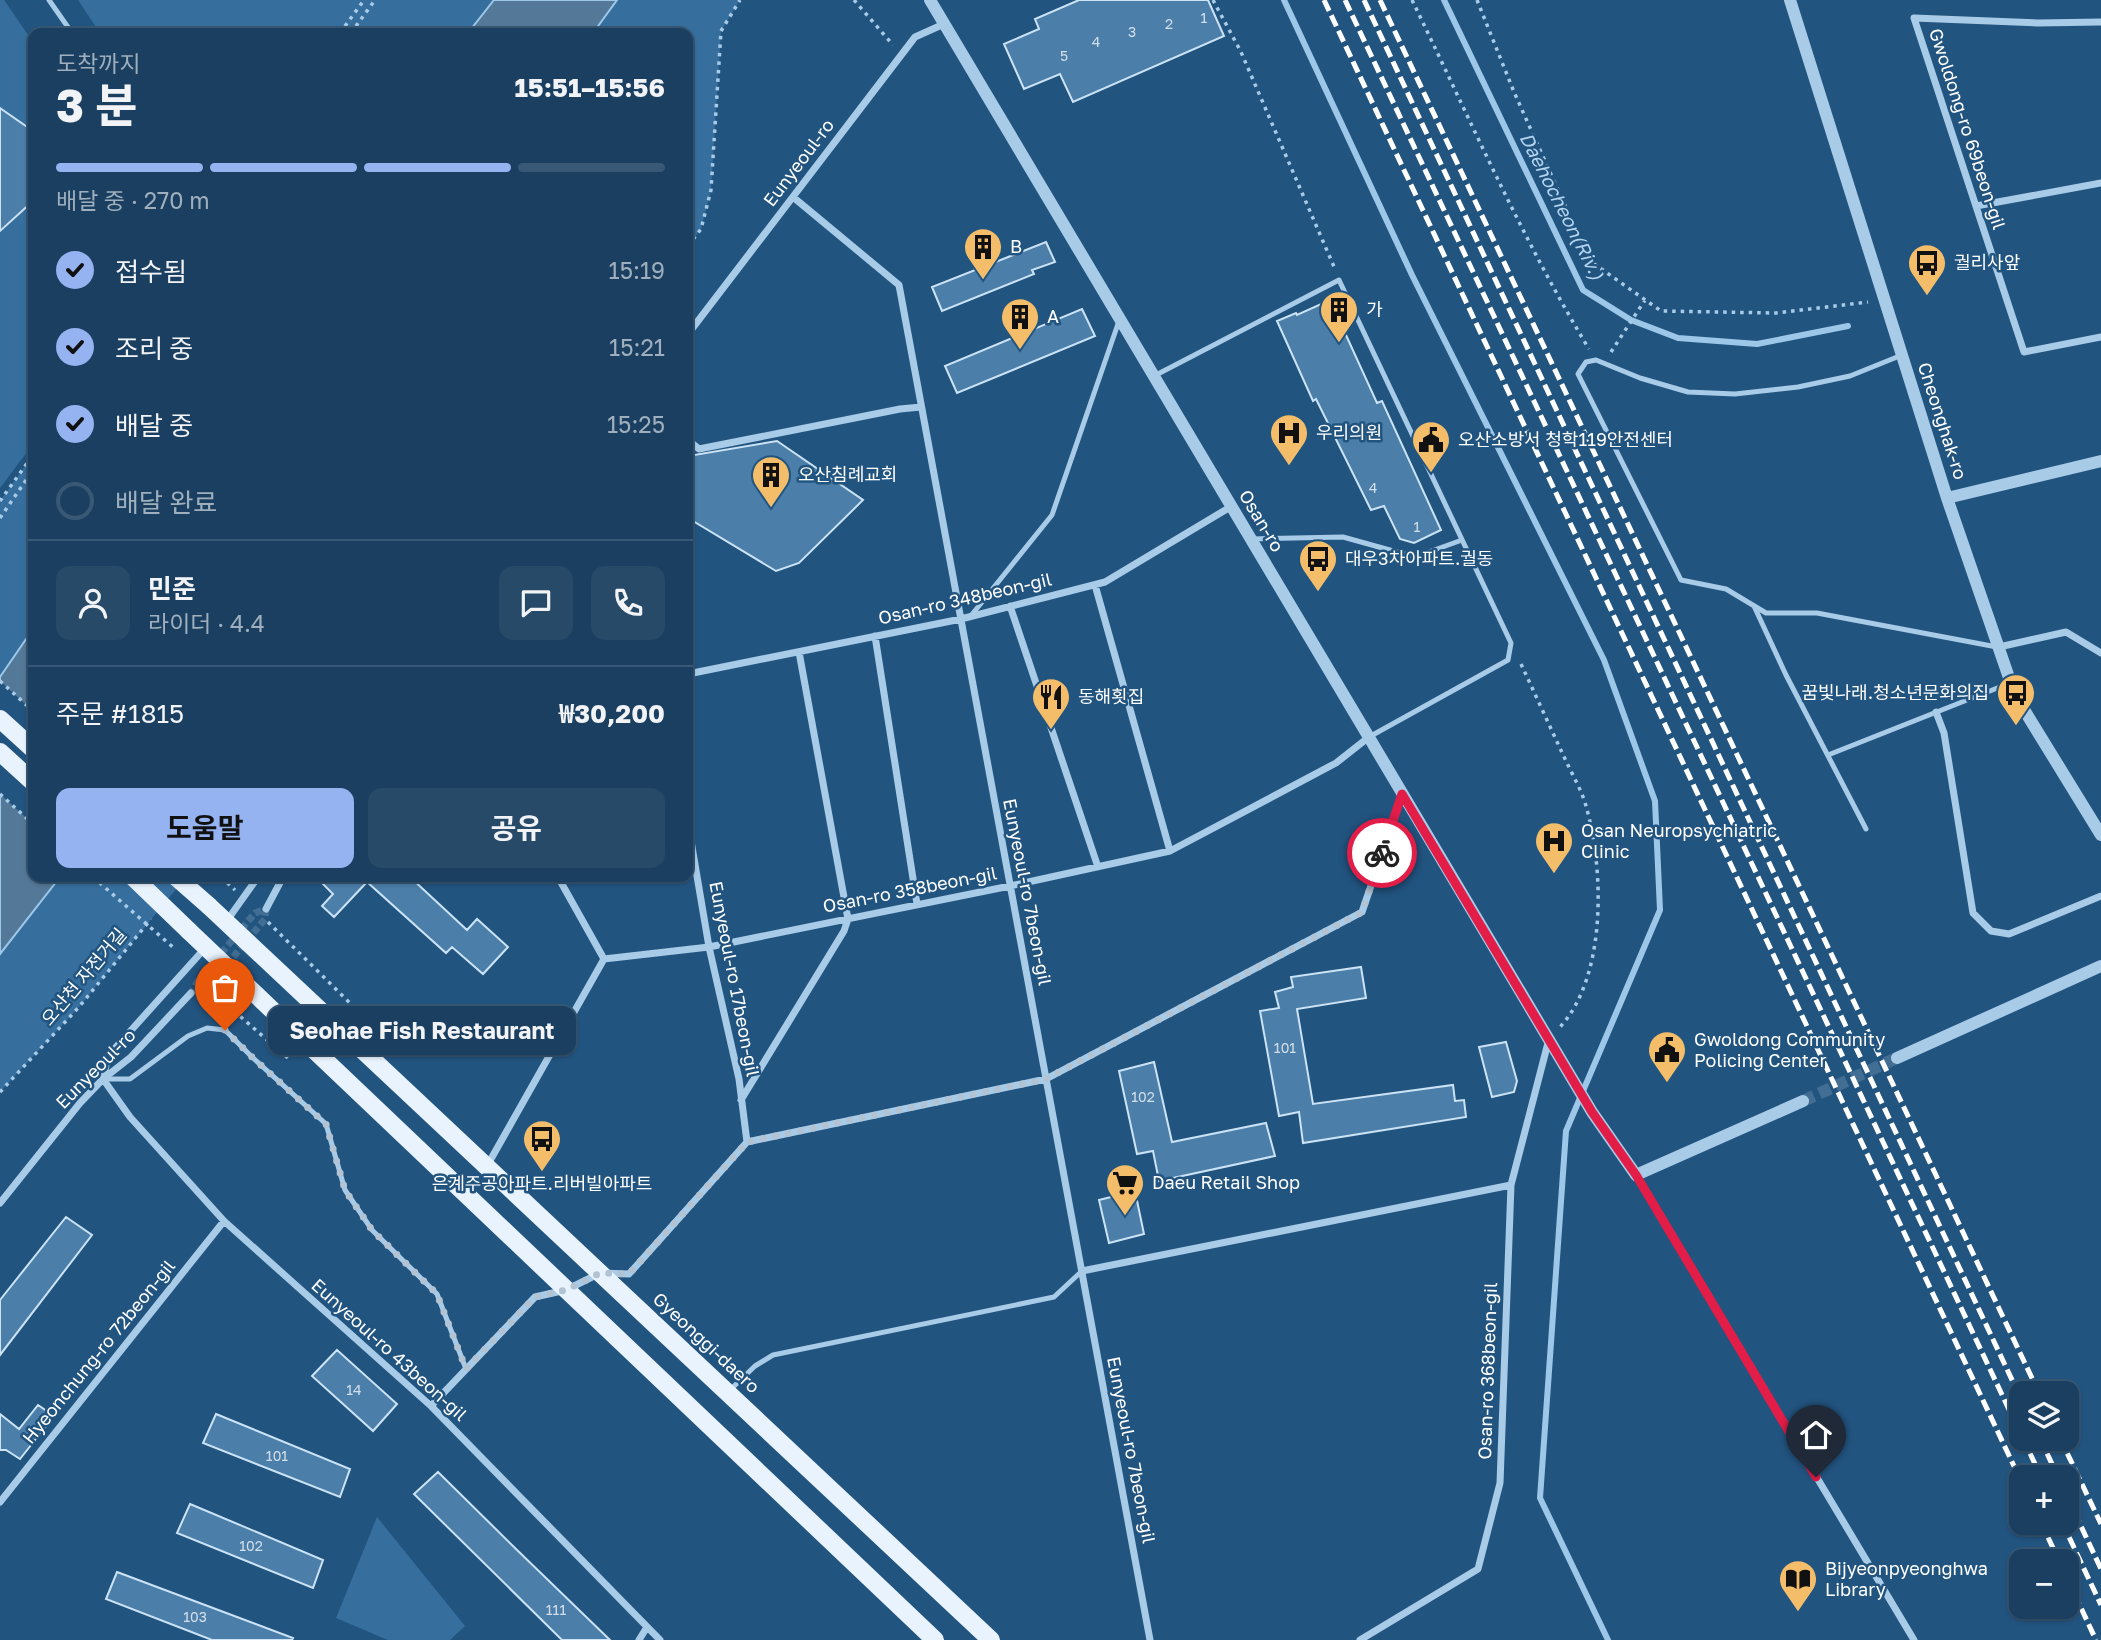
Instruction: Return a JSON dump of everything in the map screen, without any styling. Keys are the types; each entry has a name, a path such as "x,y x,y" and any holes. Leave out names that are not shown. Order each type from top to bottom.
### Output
{"main road":[{"path":"0,719 28,744"},
{"path":"0,752 28,777"},
{"path":"137,882 934,1640"},
{"name":"Gyeonggi-daero","path":"182,882 991,1640"}],"street":[{"name":"Osan-ro","path":"930,0 1592,1112 1636,1175"},
{"name":"Cheonghak-ro","path":"1790,0 1947,498 2015,695 2101,835"},
{"name":"Gwoldong-ro 69beon-gil","path":"2101,22 2038,23 1914,18 2024,352 2101,337"},
{"name":"Eunyeoul-ro","path":"693,327 915,37 944,23"},
{"path":"1976,206 2101,183"},
{"name":"Eunyeoul-ro 7beon-gil","path":"793,197 899,285 1150,1640"},
{"path":"693,444 699,449 921,407"},
{"path":"1947,498 2101,461"},
{"name":"Osan-ro 348beon-gil","path":"693,673 961,619 1105,582 1232,506"},
{"path":"1095,585 1170,851"},
{"path":"1010,606 1098,867"},
{"path":"1999,647 2066,632 2101,653"},
{"path":"874,636 918,904"},
{"path":"741,1100 844,931 848,919 799,652"},
{"path":"1936,712 1944,733 1973,913 1991,931 2009,934 2101,895"},
{"name":"Osan-ro 358beon-gil","path":"604,960 709,947 1170,851 1336,763 1369,737"},
{"path":"430,1406 535,1297 566,1290 600,1273 629,1274 747,1142 1046,1079 1362,912 1402,794"},
{"name":"Eunyeoul-ro 17beon-gil","path":"693,853 709,947 738,1079 747,1142"},
{"path":"226,922 254,882"},
{"path":"266,909 280,882"},
{"path":"487,1167 604,960 561,882"},
{"path":"103,1079 108,1056 206,947"},
{"path":"1898,1058 2101,966"},
{"name":"Eunyeoul-ro","path":"0,1203 80,1103 131,1056 191,993"},
{"name":"Osan-ro 368beon-gil","path":"1360,1640 1478,1569 1500,1483 1511,1185 1549,1039"},
{"name":"Eunyeoul-ro 43beon-gil","path":"103,1079 130,1116 223,1221 430,1406 660,1640"},
{"path":"1803,1101 1636,1175 1914,1640"},
{"path":"1082,1271 1511,1185"},
{"name":"Hyeonchung-ro 72beon-gil","path":"0,1502 223,1221"},
{"path":"639,1640 647,1627"}],"lane":[{"path":"49,0 69,28"},
{"path":"1154,376 1339,280 1511,643 1508,660 1369,737"},
{"path":"970,617 1052,515 1120,319"},
{"path":"1902,355 1850,376 1798,387 1735,394 1688,392 1596,360 1586,362 1578,374 1681,580 1726,589 1766,613 1818,613 1999,647"},
{"path":"1251,539 1343,537 1415,557 1462,540"},
{"path":"1754,606 1786,675 1866,829"},
{"path":"1828,755 2011,682"},
{"path":"103,1079 130,1079 188,1036 207,1028 225,1030 326,1124 345,1190 372,1230 437,1294 466,1369"},
{"path":"728,1393 755,1366 774,1355 1055,1297 1082,1271"}],"path":[{"path":"344,28 364,0"},
{"path":"355,28 375,0"},
{"path":"693,239 701,229 711,190 721,31 740,0"},
{"path":"854,0 901,55"},
{"path":"1213,0 1241,52 1339,280"},
{"path":"1412,0 1461,106 1558,297 1596,360"},
{"path":"1477,0 1514,92 1590,261 1661,311 1776,313 1885,300"},
{"path":"1618,341 1645,299"},
{"path":"0,501 28,462"},
{"path":"0,518 28,477"},
{"path":"1511,643 1586,804 1596,855 1599,908 1592,953 1581,996 1569,1017 1549,1039"},
{"path":"0,681 28,706"},
{"path":"0,794 28,819"},
{"path":"99,882 175,949 187,970 289,1059"},
{"path":"227,882 354,1007"},
{"name":"오산천 자전거길","path":"0,1091 79,1007 153,917"}],"shaded area":[{"path":"0,0 4,0 28,35 28,451 0,488"},
{"path":"78,0 740,0 721,31 711,190 701,229 693,239 693,28 97,28"},
{"path":"494,0 617,0 597,28 472,28"},
{"path":"28,462 28,882 182,882 79,1007 0,1092 0,501"},
{"path":"28,636 28,882 56,882 0,954 0,677"},
{"path":"377,1517 465,1626 450,1640 388,1640 336,1618"}],"pier":[{"path":"0,681 28,706 28,819 0,794"}],"building":[{"path":"1079,0 1208,0 1224,36 1073,102 1060,74 1024,89 1004,44 1039,29 1035,19"},
{"path":"0,108 28,128 28,206 0,231"},
{"name":"B","path":"1046,242 1055,262 1032,270 1034,274 942,311 932,287"},
{"path":"1330,300 1377,403 1382,401 1441,530 1414,543 1400,539 1384,506 1371,510 1316,399 1313,401 1277,321"},
{"name":"A","path":"1082,309 1095,336 957,393 945,366"},
{"name":"오산침례교회","path":"777,441 863,500 799,563 776,571 693,521 693,455"},
{"path":"321,882 367,882 334,917 322,906 333,894"},
{"path":"367,882 415,882 467,930 477,919 508,947 483,974 452,947 446,953"},
{"path":"1361,967 1366,998 1297,1009 1313,1104 1453,1085 1455,1101 1464,1100 1466,1117 1303,1143 1299,1112 1279,1116 1260,1011 1279,1008 1275,992 1293,987 1291,977"},
{"path":"1506,1042 1517,1081 1514,1092 1492,1097 1479,1047"},
{"path":"1154,1062 1172,1142 1266,1123 1275,1156 1159,1181 1153,1151 1137,1154 1119,1071"},
{"path":"1135,1191 1144,1234 1109,1243 1099,1200"},
{"path":"66,1217 92,1235 0,1355 0,1300"},
{"path":"337,1350 397,1404 373,1431 312,1376"},
{"path":"38,1405 54,1416 20,1459 6,1450 0,1450 0,1414 19,1429"},
{"path":"216,1414 350,1469 340,1497 203,1443"},
{"path":"438,1472 610,1640 562,1640 414,1494"},
{"path":"190,1504 323,1560 313,1588 177,1533"},
{"path":"117,1572 293,1638 212,1640 106,1599"}],"waterway":[{"path":"1284,0 1412,275 1604,660 1655,801 1660,910 1566,1131 1540,1498 1608,1640"},
{"name":"Daehocheon(Riv.)","path":"1444,0 1583,290 1631,320 1678,338 1757,344 1848,326"}],"tunnel":[{"path":"266,909 265,919 205,991 191,993 197,982 255,913 266,909"},
{"path":"1803,1101 1897,1058"}],"railway":[{"path":"1324,0 2013,1465"},
{"path":"1345,0 2009,1410"},
{"path":"1364,0 2013,1381"},
{"path":"1380,0 2033,1381"},
{"path":"2029,1451 2035,1465"},
{"path":"2046,1451 2052,1465"},
{"path":"2066,1451 2101,1524"},
{"path":"2079,1522 2101,1569"},
{"path":"2047,1535 2053,1549"},
{"path":"2068,1535 2101,1605"},
{"path":"2079,1604 2096,1640"}],"way so far":[{"path":"225,1030 326,1124 345,1190 372,1230 437,1294 466,1369 535,1297 566,1290 600,1273 629,1274 747,1142 1046,1079 1362,912 1382,853"}],"place":[{"name":"B","path":"983,281"},
{"name":"궐리사앞","path":"1927,297"},
{"name":"가","path":"1339,344"},
{"name":"A","path":"1020,351"},
{"name":"우리의원","path":"1289,467"},
{"name":"오산소방서 청학119안전센터","path":"1431,474"},
{"name":"오산침례교회","path":"771,509"},
{"name":"대우3차아파트.궐동","path":"1318,593"},
{"name":"꿈빛나래.청소년문화의집","path":"2016,727"},
{"name":"동해횟집","path":"1051,731"},
{"name":"Osan Neuropsychiatric Clinic","path":"1554,875"},
{"name":"Seohae Fish Restaurant","path":"225,1030"},
{"name":"Gwoldong Community Policing Center","path":"1667,1084"},
{"name":"은계주공아파트.리버빌아파트","path":"542,1173"},
{"name":"Daeu Retail Shop","path":"1125,1217"},
{"name":"Bijyeonpyeonghwa Library","path":"1798,1613"}],"route":[{"path":"1382,853 1402,794 1592,1112 1636,1175 1816,1477"}]}
